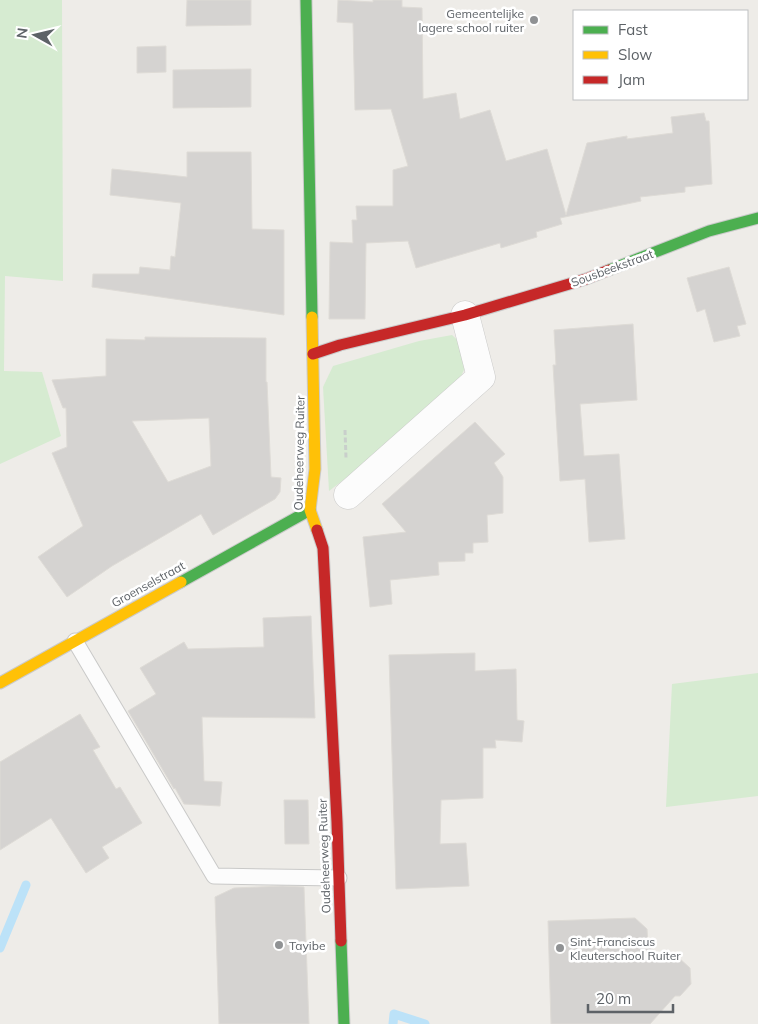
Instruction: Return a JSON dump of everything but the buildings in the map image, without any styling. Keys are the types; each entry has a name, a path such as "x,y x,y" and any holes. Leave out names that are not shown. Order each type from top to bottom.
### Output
{"street":[{"name":"Oudeheerweg Ruiter","path":"306,0 315,468 310,510 323,548 344,1024"},
{"name":"Sousbeekstraat","path":"313,354 340,345 465,315 586,279 709,231 758,218"},
{"path":"348,495 481,377 465,315"},
{"name":"Groenselstraat","path":"0,683 310,510"}],"lane":[{"path":"75,641 214,876 339,878"}],"green space":[{"path":"0,0 62,0 63,281 5,276 4,371 42,372 61,436 0,464"},
{"path":"452,335 464,346 466,365 460,379 359,468 329,491 323,387 333,366 419,341"},
{"path":"758,673 758,796 666,807 672,684"}],"waterway":[{"path":"0,948 26,885"},
{"path":"393,1024 394,1014 425,1024"}],"traffic: fast":[{"path":"306,0 312,317"},
{"path":"609,270 709,231 758,218"},
{"path":"181,582 310,510"},
{"path":"341,941 344,1024"}],"traffic: slow":[{"path":"312,317 315,469 310,510 317,530"},
{"path":"0,683 181,582"}],"traffic: jam":[{"path":"313,354 340,345 465,315 586,279 609,270"},
{"path":"317,530 323,548 341,941"}],"place":[{"name":"Gemeentelijke lagere school ruiter","path":"534,20"},
{"name":"Tayibe","path":"279,945"},
{"name":"Sint-Franciscus Kleuterschool Ruiter","path":"560,948"}]}
